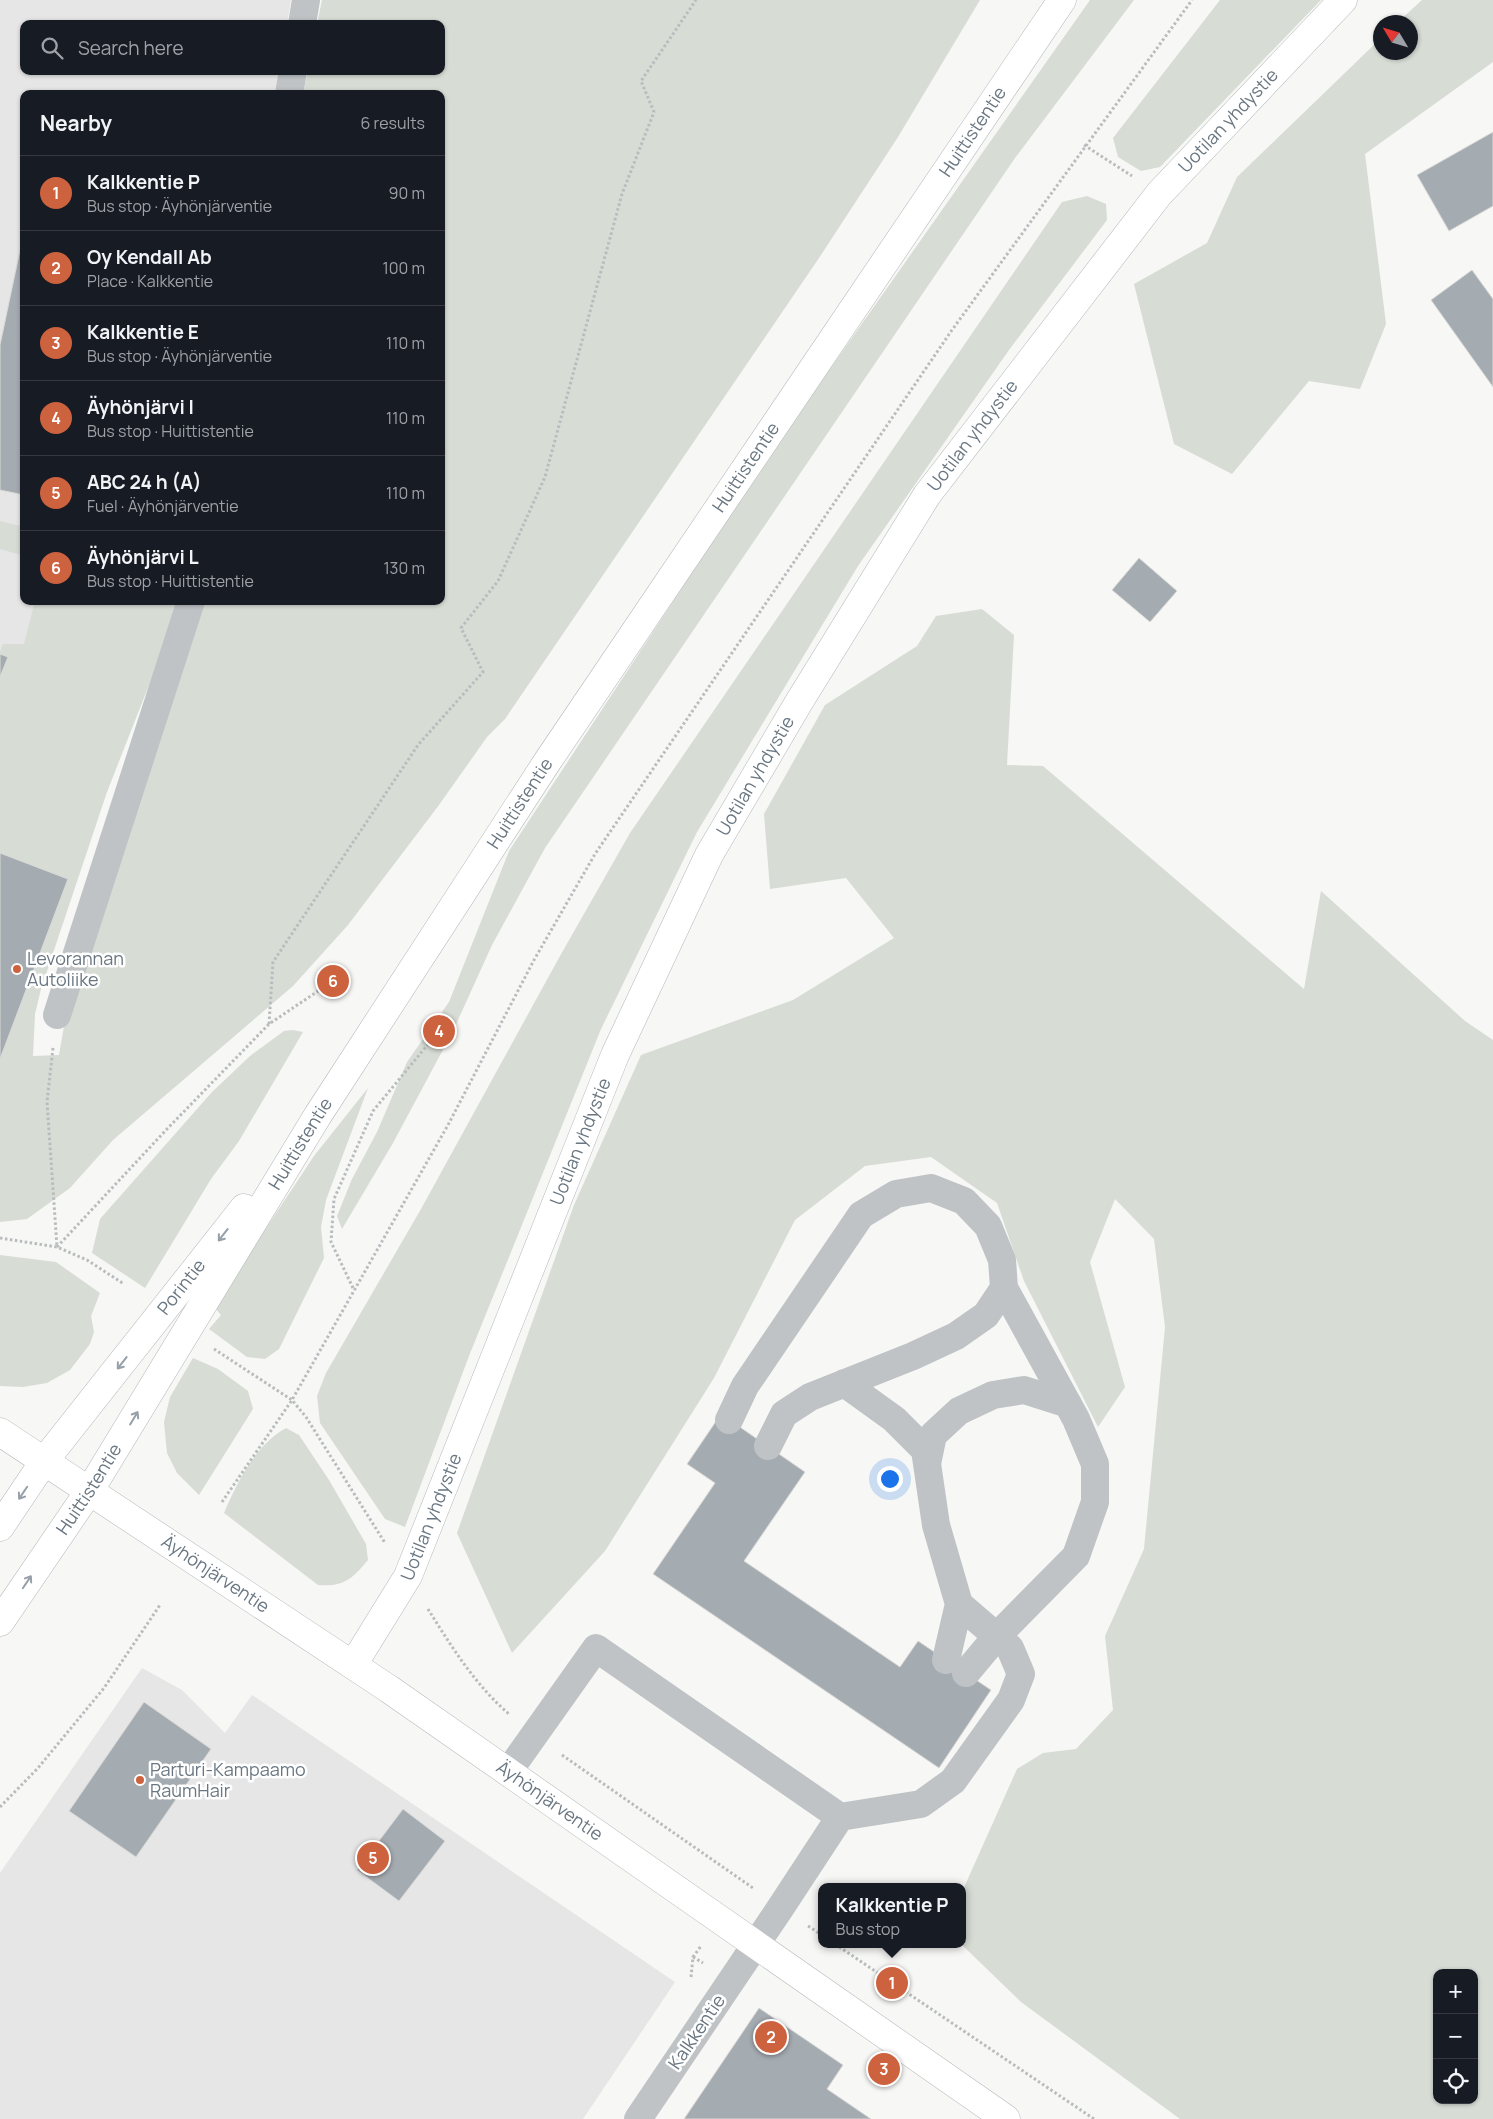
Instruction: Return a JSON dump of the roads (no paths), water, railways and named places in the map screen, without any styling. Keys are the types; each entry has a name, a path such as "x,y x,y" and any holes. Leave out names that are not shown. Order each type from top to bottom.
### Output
{"main road":[{"name":"Huittistentie","path":"0,1622 90,1490 318,1115 553,754 1062,0"},
{"name":"Uotilan yhdystie","path":"353,1664 408,1576 615,1055 708,855 927,495 1159,194 1343,0"},
{"name":"Porintie","path":"45,1460 318,1115"},
{"name":"Äyhönjärventie","path":"0,1432 353,1664 1006,2119"},
{"path":"0,1527 45,1460"}],"street":[{"path":"303,20 306,0"},
{"path":"289,90 292,75"},
{"path":"57,1015 190,605"},
{"path":"729,1420 745,1386 861,1214 896,1194 931,1188 964,1201 988,1226 1002,1260 1004,1288 1068,1404 1095,1464 1095,1502 1076,1556 997,1636 956,1666 959,1604 936,1526 925,1450 894,1419 844,1383"},
{"path":"768,1446 784,1414 810,1397 956,1336 986,1315 1004,1288"},
{"path":"927,1464 933,1436 960,1411 994,1395 1024,1390 1068,1404"},
{"path":"508,1772 596,1648 840,1816 921,1804 953,1781 1011,1700 1021,1674 1010,1648 959,1604"},
{"name":"Kalkkentie","path":"638,2119 781,1908 840,1816"}],"place":[{"name":"Levorannan Autoliike","path":"17,969"},
{"name":"Äyhönjärvi L","path":"333,981"},
{"name":"Äyhönjärvi I","path":"439,1031"},
{"name":"Parturi-Kampaamo RaumHair","path":"140,1780"},
{"name":"ABC 24 h (A)","path":"373,1858"},
{"name":"Kalkkentie P","path":"892,1983"},
{"name":"Oy Kendall Ab","path":"771,2037"},
{"name":"Kalkkentie E","path":"884,2069"}]}
